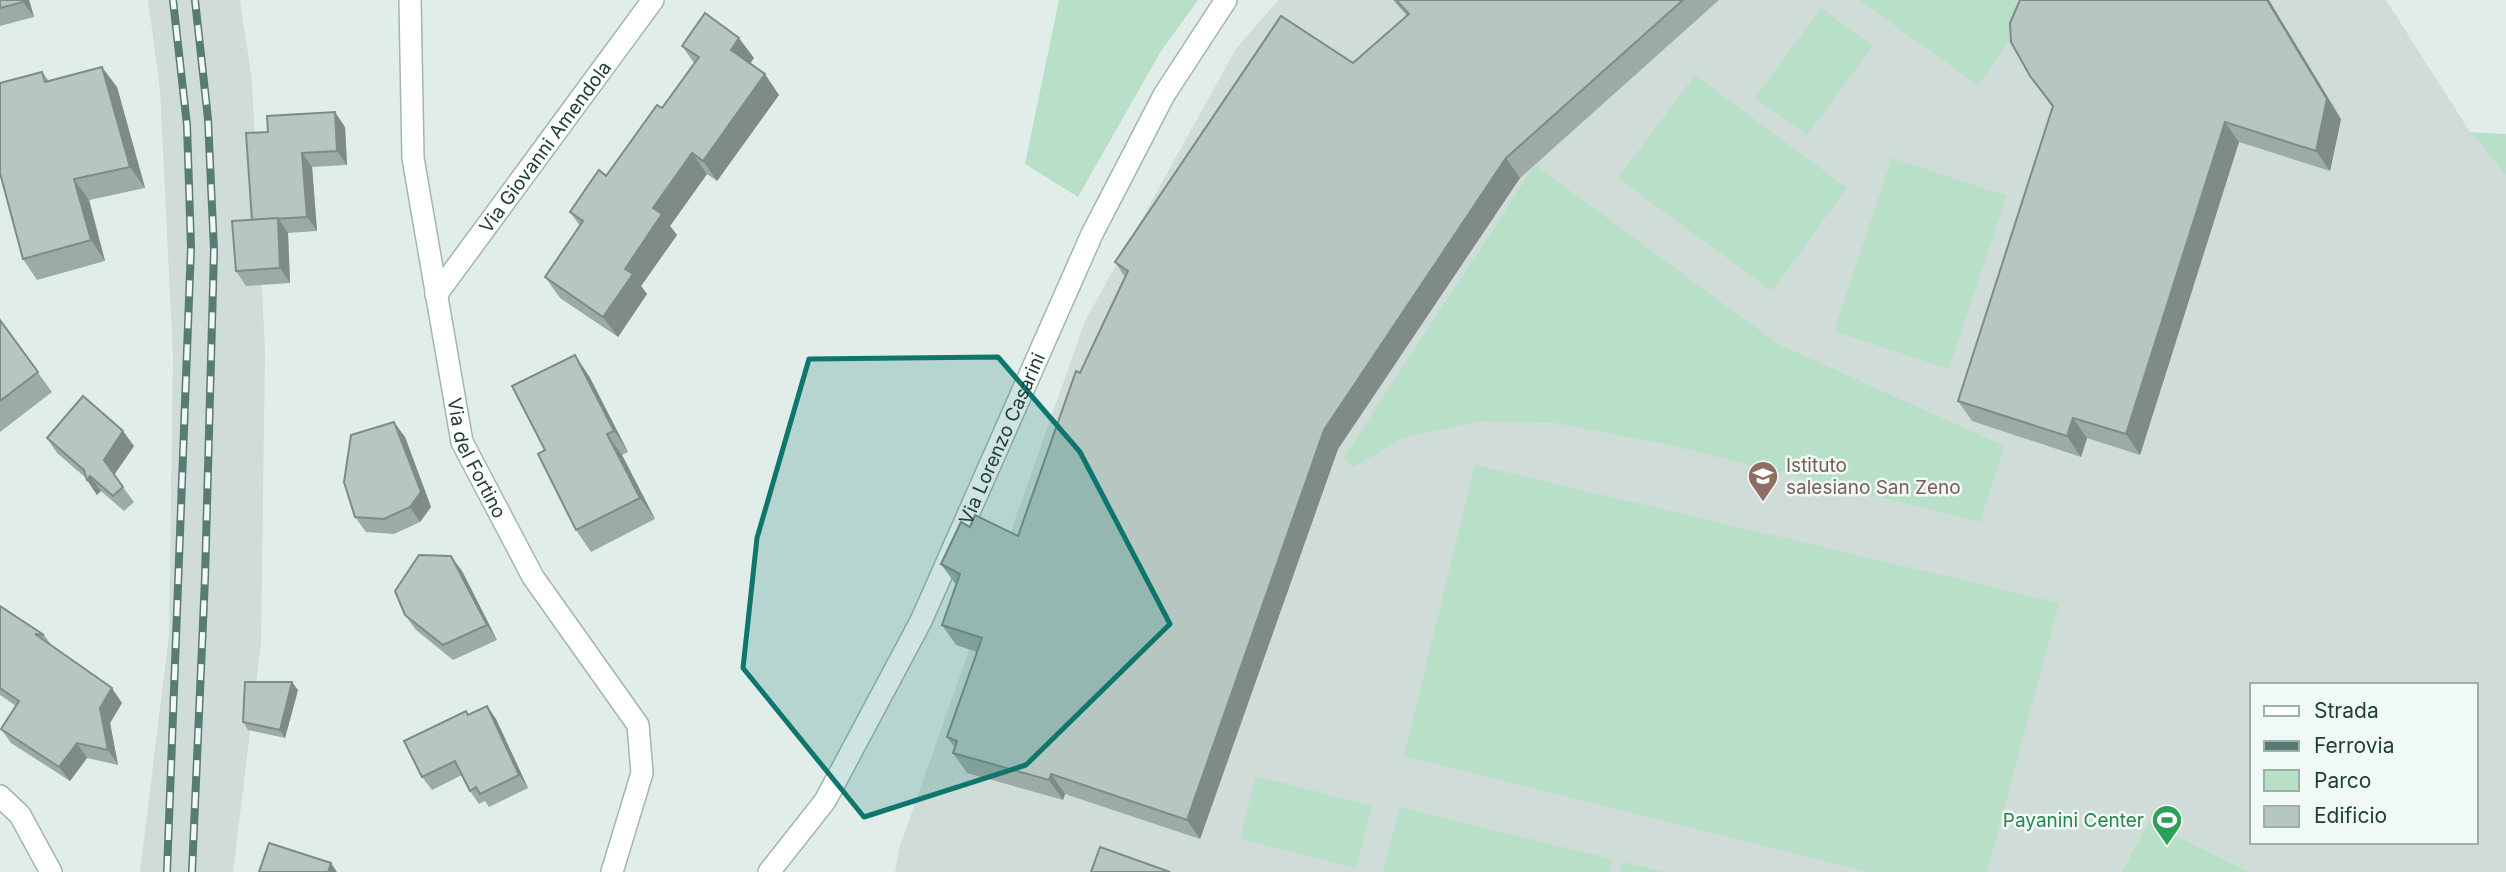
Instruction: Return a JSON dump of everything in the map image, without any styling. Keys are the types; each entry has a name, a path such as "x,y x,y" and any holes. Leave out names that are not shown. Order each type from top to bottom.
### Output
{"street":[{"name":"Via del Fortino","path":"410,0 413,158 462,442 533,577 638,724 642,773 612,872"},
{"name":"Via Giovanni Amendola","path":"436,295 653,0"},
{"name":"Via Lorenzo Casarini","path":"769,872 825,800 921,621 1092,234 1164,95 1226,0"},
{"path":"0,796 20,815 51,872"}],"highlighted area":[{"path":"998,357 1080,452 1170,624 1026,765 864,817 743,668 757,538 809,359"}],"shaded area":[{"path":"148,0 240,0 252,81 265,352 261,643 233,872 140,872 169,635 173,355 160,90"},
{"name":"Istituto salesiano San Zeno","path":"1278,0 2386,0 2470,132 2506,175 2506,872 2250,872 2148,822 2122,872 895,872 899,849 1085,321 1236,49"}],"green space":[{"path":"1059,0 1198,0 1161,51 1078,197 1025,164"},
{"path":"1859,0 2032,0 2037,3 1978,85"},
{"path":"1821,8 1873,46 1807,135 1755,98"},
{"path":"1695,75 1847,188 1772,291 1618,178"},
{"path":"2470,132 2506,134 2506,175"},
{"path":"1892,158 2007,196 1949,369 1834,331"},
{"path":"1535,165 1778,344 2004,446 1980,522 1665,444 1555,423 1481,421 1402,438 1354,467 1344,457"},
{"path":"1475,465 2059,603 1987,872 1869,872 1404,756"},
{"path":"1256,776 1372,806 1356,868 1240,839"},
{"path":"1400,807 1612,859 1609,872 1383,872"},
{"name":"Payanini Center","path":"2148,822 2250,872 2122,872"},
{"path":"1622,862 1665,872 1620,872"}],"building":[{"path":"0,0 23,0 23,2 0,8"},
{"path":"1396,0 1683,0 1506,158 1324,430 1187,820 1051,774 1049,780 953,753 957,741 947,737 982,638 942,625 960,574 941,564 961,522 970,527 975,515 1018,536 1076,371 1080,373 1128,271 1115,262 1281,16 1353,63 1409,14"},
{"path":"2020,0 2267,0 2327,99 2316,151 2225,122 2126,434 2073,418 2067,436 1958,401 2053,106 2030,76 2011,42 2010,23"},
{"path":"705,13 739,38 731,50 765,74 703,161 692,153 653,208 662,214 625,269 633,274 603,317 545,277 583,221 570,212 589,184 599,170 606,176 657,105 662,108 699,57 682,46"},
{"path":"102,67 130,167 74,179 91,240 23,259 0,173 0,83 42,72 45,82"},
{"path":"335,112 337,151 302,153 307,217 252,220 246,133 268,132 267,116"},
{"path":"278,218 280,268 236,271 232,221"},
{"path":"0,320 38,372 0,401"},
{"path":"575,355 614,431 607,434 640,498 576,530 538,454 545,450 512,386"},
{"path":"83,396 123,431 104,460 123,487 113,496 90,476 87,480 84,470 47,438"},
{"path":"394,422 421,492 410,507 384,519 355,517 344,482 351,435"},
{"path":"419,555 451,556 487,625 443,645 405,615 395,591"},
{"path":"0,606 44,635 35,634 112,688 100,708 108,750 77,743 59,767 1,729 19,701 0,688"},
{"path":"245,682 292,682 280,730 243,722"},
{"path":"487,706 519,775 480,794 476,787 470,791 455,761 422,777 404,741 466,711 468,715"},
{"path":"269,843 331,863 328,872 259,872"},
{"path":"1100,847 1170,872 1091,872"}],"railway":[{"path":"167,872 191,247 187,125 173,0"},
{"path":"192,872 205,578 214,250 208,119 195,0"}],"place":[{"name":"Istituto salesiano San Zeno","path":"1763,503"},
{"name":"Payanini Center","path":"2167,847"}]}
